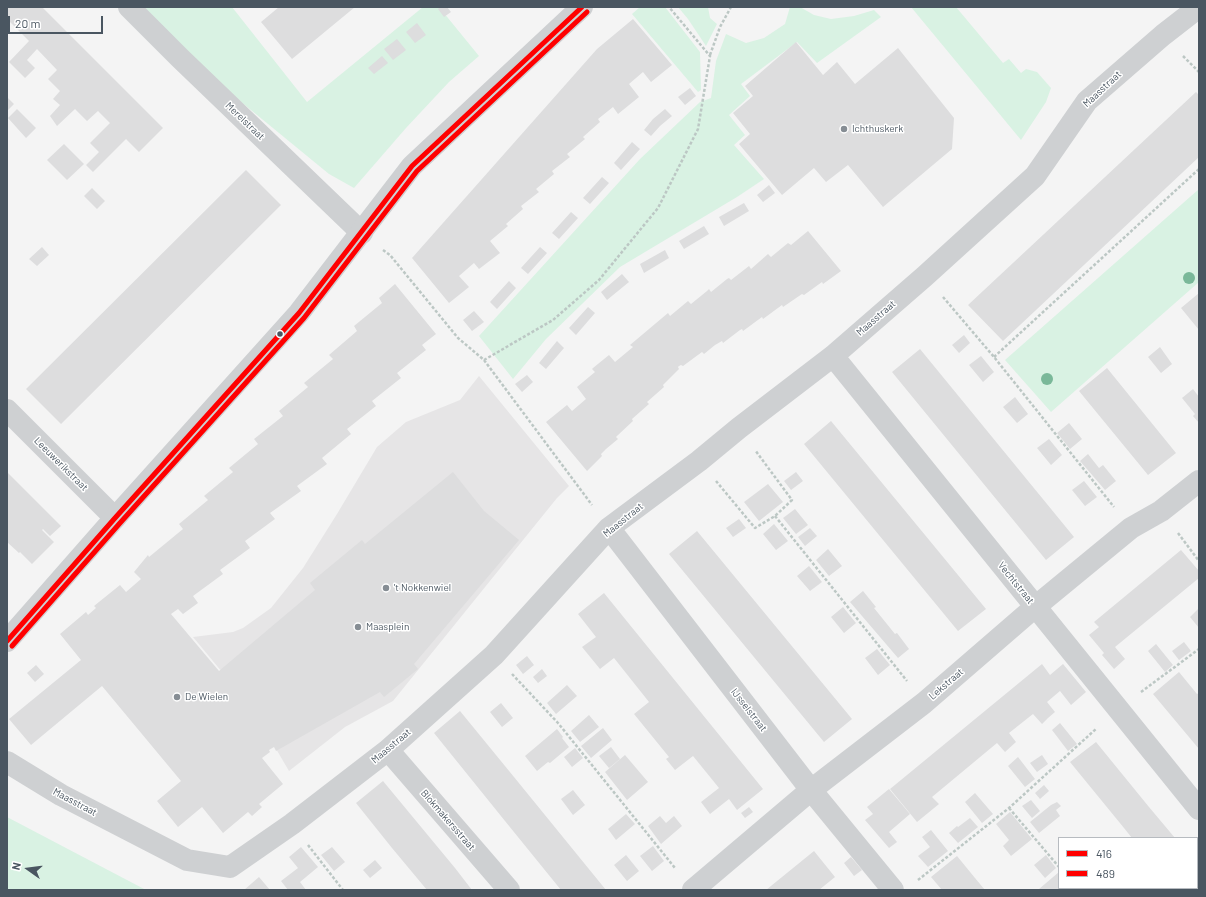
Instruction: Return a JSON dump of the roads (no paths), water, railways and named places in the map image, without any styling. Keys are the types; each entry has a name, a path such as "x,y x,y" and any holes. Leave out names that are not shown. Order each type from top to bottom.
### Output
{"street":[{"name":"Merelstraat","path":"129,7 362,233"},
{"path":"7,641 115,518 300,313 412,166 582,7"},
{"name":"Maasstraat","path":"7,762 61,795 187,860 230,867 292,824 388,750 494,655 609,528 699,461 739,428 833,356 925,276 1035,176 1087,101 1163,35 1199,7"},
{"name":"Vechtstraat","path":"833,356 1199,809"},
{"name":"Leeuwerikstraat","path":"7,410 115,518"},
{"name":"Lekstraat","path":"693,890 811,790 924,703 1035,607 1131,528 1162,511 1199,481"},
{"name":"IJsselstraat","path":"609,528 811,790 893,890"},
{"name":"Blokmakersstraat","path":"388,750 509,890"}],"place":[{"name":"Ichthuskerk","path":"844,129"},
{"name":"'t Nokkenwiel","path":"386,588"},
{"name":"Maasplein","path":"358,627"},
{"name":"De Wielen","path":"177,697"}]}
